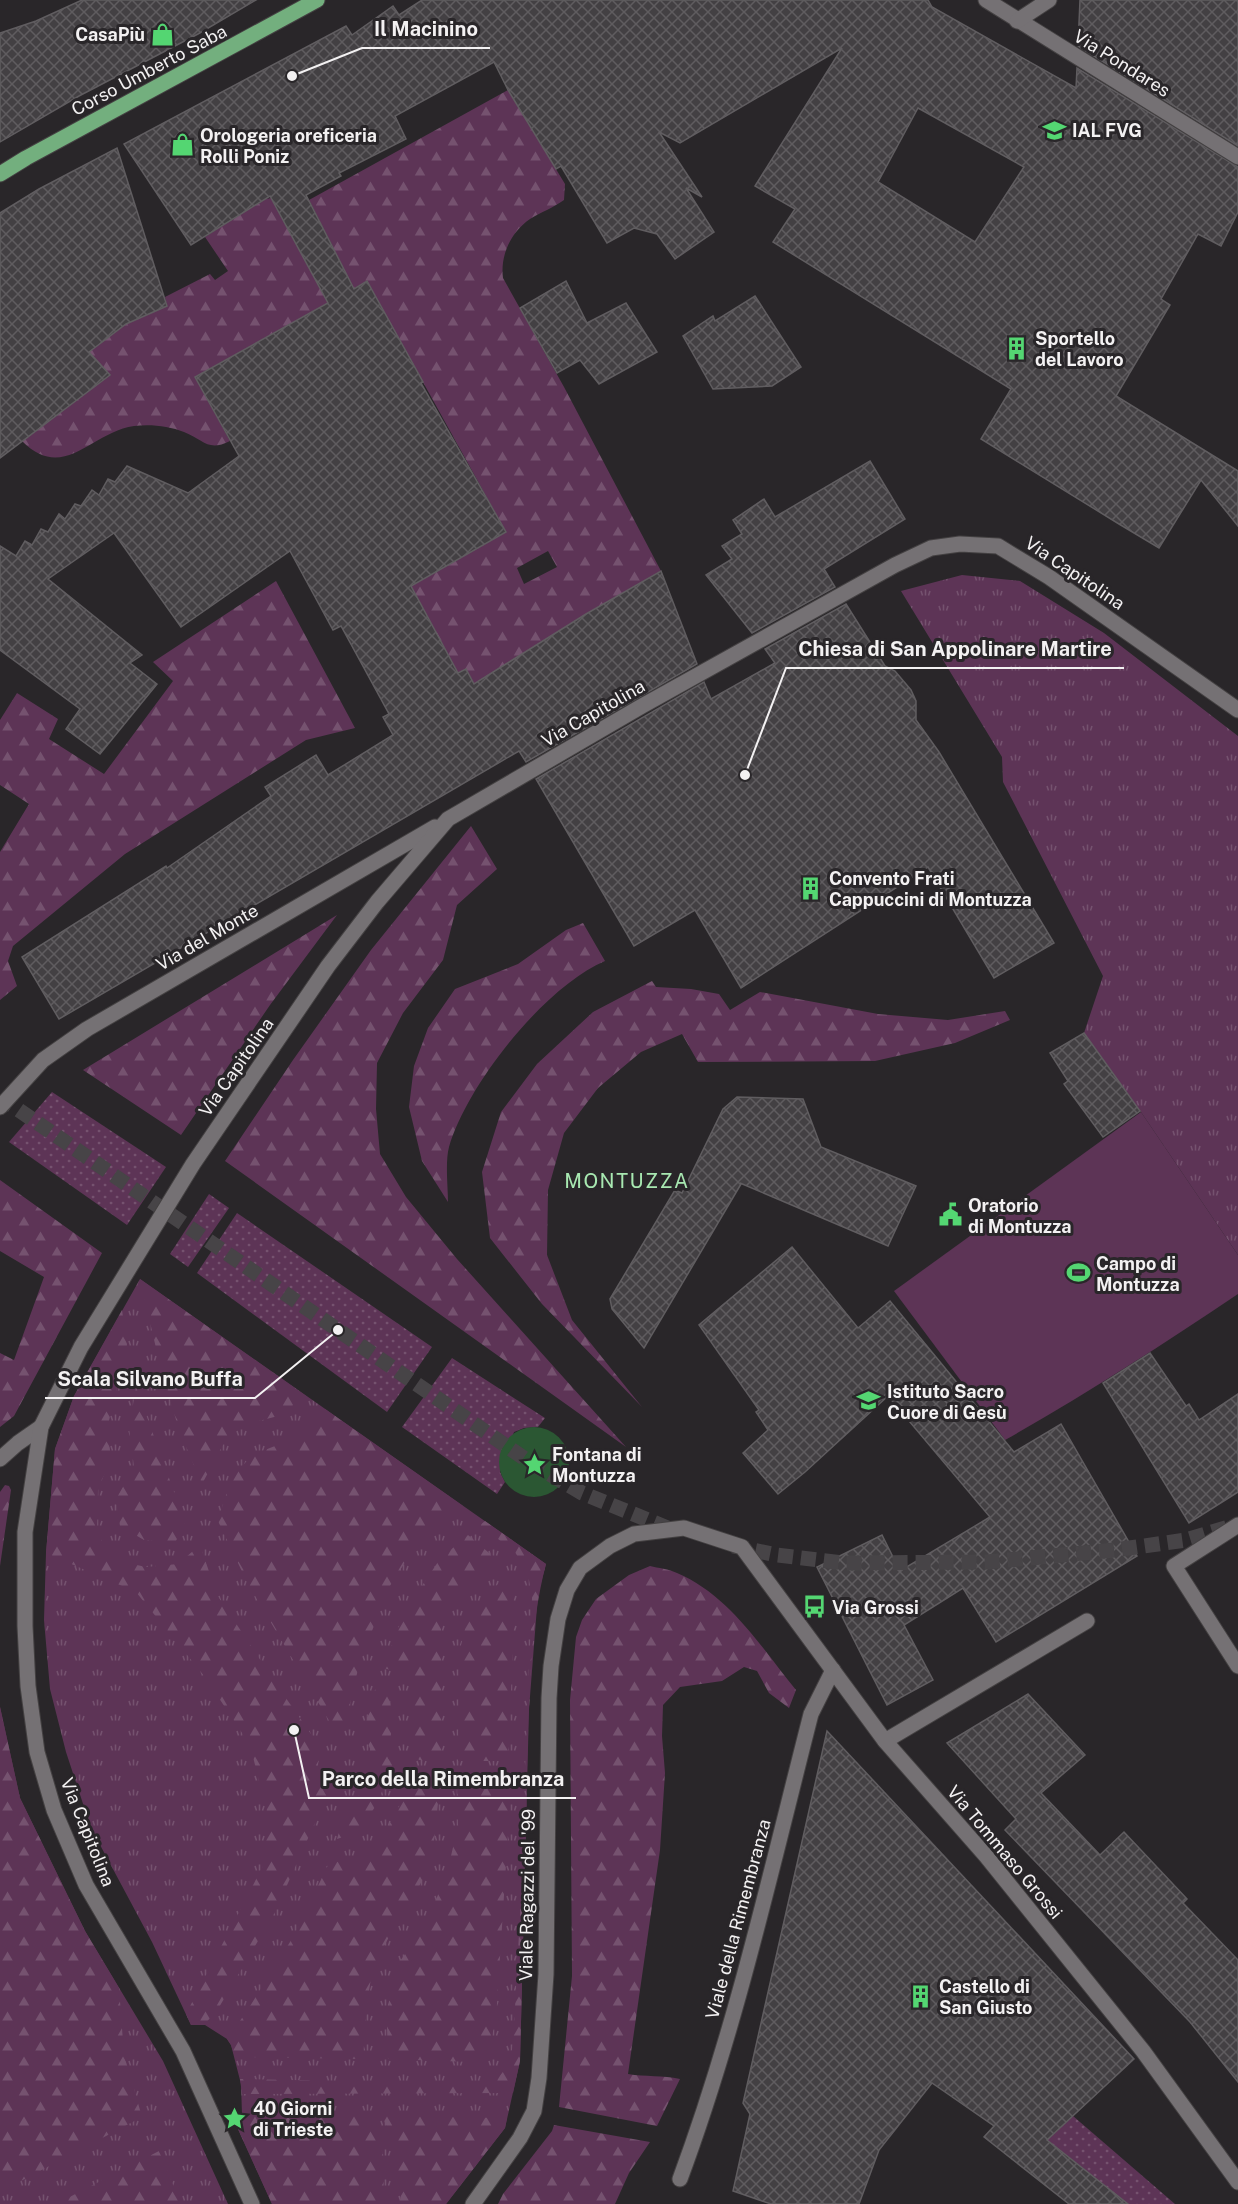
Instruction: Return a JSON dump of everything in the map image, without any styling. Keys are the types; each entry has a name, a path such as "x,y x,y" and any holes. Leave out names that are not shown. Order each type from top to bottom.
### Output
{"main road":[{"name":"Corso Umberto Saba","path":"0,174 317,0"}],"street":[{"name":"Via Pondares","path":"986,0 1238,157"},
{"path":"1017,21 1049,0"},
{"name":"Via Capitolina","path":"252,2204 183,2051 86,1885 54,1810 37,1752 28,1686 25,1626 25,1532 41,1427 81,1347 193,1164 328,966 384,894 448,819 642,706 895,565 931,548 960,544 998,546 1049,577 1238,710"},
{"name":"Via del Monte","path":"0,1107 43,1059 87,1029 448,819"},
{"path":"0,1459 41,1427"},
{"path":"1238,1525 1174,1566 1238,1666"},
{"name":"Viale Ragazzi del '99","path":"473,2204 520,2138 534,2111 539,2078 546,1974 551,1666 558,1620 567,1590 580,1568 610,1546 634,1534 684,1528 742,1547"},
{"name":"Via Tommaso Grossi","path":"742,1547 885,1741 986,1856 1120,2023 1238,2182"},
{"path":"885,1741 1087,1621"},
{"name":"Viale della Rimembranza","path":"680,2179 705,2112 723,2052 811,1714 833,1670"}],"green space":[{"path":"508,90 565,184 564,200 530,219 512,237 503,261 503,278 564,387 661,571 537,645 503,737 466,669 458,673 411,586 506,532 367,281 195,377 230,441 211,445 172,428 153,425 134,426 119,430 78,452 51,457 37,453 22,441 109,375 86,348 126,324 167,306 165,297 210,274 215,280 228,271 205,237 234,218 221,194 252,175 266,199 271,198 317,282 333,247 309,200","holes":["548,551 557,567 524,584 517,568"]},
{"path":"962,575 1020,581 1104,633 1238,736 1238,1255 1141,1112 1084,1033 1103,976 1003,782 1002,757 901,591"},
{"path":"276,581 355,728 306,740 125,854 13,946 8,961 17,986 0,1000 0,852 29,804 0,785 0,720 17,693 58,719 49,739 104,774 173,681 153,662"},
{"path":"471,826 497,869 457,905 443,960 403,1013 377,1063 376,1109 380,1154 406,1197 457,1259 626,1447 225,1161 371,950"},
{"path":"337,915 270,1005 181,1135 83,1070"},
{"path":"583,923 605,961 557,992 534,1015 511,1040 472,1095 458,1122 449,1147 448,1202 422,1161 409,1107 414,1066 428,1028 455,989 518,964 566,930"},
{"path":"652,981 656,987 691,989 719,994 730,1010 760,992 878,1014 948,1020 1005,1011 1010,1020 955,1043 875,1061 698,1062 682,1034 641,1052 598,1088 564,1133 548,1190 547,1255 572,1320 642,1407 542,1304 490,1238 482,1172 501,1112 537,1064 593,1012"},
{"path":"52,1092 166,1167 127,1225 9,1142"},
{"name":"Campo di Montuzza","path":"1141,1112 1238,1255 1238,1294 1123,1369 1005,1440 894,1291"},
{"path":"0,1180 102,1253 14,1416 0,1427 0,1353 14,1360 44,1277 0,1251"},
{"path":"209,1194 229,1208 188,1267 170,1254"},
{"path":"237,1213 432,1347 387,1412 197,1273"},
{"path":"140,1279 546,1564 538,1594 529,1709 520,2061 505,2128 446,2204 272,2204 238,2129 242,2114 241,2084 231,2045 227,2039 205,2025 191,2025 152,1942 91,1828 66,1752 50,1689 44,1620 46,1553 55,1449 74,1396"},
{"path":"140,1279 306,1396 278,1416 232,1428 202,1484 179,1430 159,1361"},
{"path":"122,1310 127,1345 107,1429 111,1457 98,1490 97,1533 114,1560 146,1567 178,1564 200,1545 217,1595 320,1747 318,1772 327,1796 275,1912 218,2009 204,2025 191,2025 186,2014 263,1866 267,1812 250,1745 205,1677 136,1592 46,1553 55,1449 74,1396"},
{"path":"452,1358 545,1418 538,1427 524,1428 514,1432 500,1472 505,1482 497,1494 402,1427"},
{"path":"136,1387 185,1522 175,1543 144,1540 120,1526 116,1499 134,1467 129,1428"},
{"path":"325,1409 463,1506 427,1528 388,1589 359,1665 344,1729 334,1729 248,1584 218,1521 231,1479 252,1455 303,1435"},
{"path":"5,1485 11,1490 0,1566 0,1492"},
{"path":"485,1521 546,1564 540,1588 533,1640 527,1769 525,1769 532,1598 528,1574 515,1552 480,1525"},
{"path":"468,1535 495,1558 458,1592 441,1623 442,1762 419,1760 411,1748 413,1684 399,1672 383,1668 405,1611 440,1559"},
{"path":"650,1566 677,1573 713,1595 757,1640 796,1690 789,1708 769,1693 757,1671 744,1667 722,1681 680,1687 663,1705 662,1736 665,1773 660,1850 628,2074 680,2079 657,2126 559,2107 572,1976 570,1700 576,1637 582,1620 596,1599 629,1575"},
{"path":"508,1575 513,1587 513,1643 508,1761 458,1761 459,1654 469,1611"},
{"path":"376,1686 390,1696 392,1726 388,1758 399,1771 388,1776 377,1804 358,1832 337,1839 348,1803 366,1788 371,1775 371,1751 365,1733"},
{"path":"0,1707 20,1798 85,1931 163,2061 228,2204 0,2204"},
{"path":"0,1707 20,1798 85,1931 119,1988 124,2055 142,2117 0,2192"},
{"path":"416,1784 440,1784 432,1860 410,1905 373,1966 367,2003 363,2059 235,2057 227,2039 295,1934 329,1863 358,1859 382,1838 402,1801"},
{"path":"457,1784 511,1787 496,2019 488,2052 472,2062 388,2059 387,2026 391,1990 400,1961 424,1929 447,1873 458,1826"},
{"path":"527,1787 520,2061 513,2093 242,2094 240,2079 471,2084 495,2081 509,2065 513,2044"},
{"path":"242,2114 365,2116 383,2153 384,2204 272,2204 238,2129"},
{"path":"382,2116 507,2118 505,2128 446,2204 401,2204 396,2147"},
{"path":"1073,2116 1175,2204 1128,2204 1047,2140"},
{"path":"554,2125 650,2142 629,2173 615,2204 498,2204 503,2194 552,2131"},
{"path":"159,2151 181,2204 56,2204"}],"shaded area":[{"name":"Fontana di Montuzza","path":"534,1427 547,1430 559,1437 566,1449 569,1462 566,1475 559,1487 547,1494 534,1497 521,1494 509,1487 502,1475 499,1462 502,1449 509,1437 521,1430"}],"building":[{"path":"82,0 256,0 198,34 79,96 0,142 0,33 36,21"},
{"path":"422,0 928,0 932,7 1076,88 1077,68 1238,167 1238,212 1221,246 1198,234 1161,299 1170,305 1116,396 1238,471 1238,526 1201,480 1159,548 1119,524 981,439 1011,389 773,242 795,209 755,186 842,48 680,143 659,132 702,197 686,188 714,232 675,259 657,234 634,228 607,243 561,166 556,169 508,90 494,62 395,116 406,139 339,173 341,176 306,195 354,289 367,281 423,382 421,383 506,532 411,586 458,673 466,669 474,684 586,614 661,571 697,664 526,762 519,751 59,1019 22,957 166,866 167,868 271,796 265,787 316,755 328,775 393,735 383,717 389,714 341,626 333,630 290,551 181,627 114,533 48,579 142,655 130,663 157,684 100,754 66,729 80,709 0,650 0,546 16,556 25,541 32,545 41,529 48,532 59,514 65,519 75,504 81,506 92,490 99,495 108,479 115,482 127,466 188,493 239,456 195,377 328,303 270,196 191,245 124,144 346,26 352,35 393,6 399,15","holes":["918,108 1024,167 975,242 878,182"]},
{"path":"1080,0 1238,0 1238,146 1078,46"},
{"path":"117,148 167,306 126,324 89,352 110,375 0,458 0,213 39,189"},
{"path":"566,281 587,323 626,303 657,352 599,384 580,360 557,373 520,308"},
{"path":"755,296 801,367 772,386 713,389 683,336 713,316 715,321"},
{"path":"870,461 905,519 824,569 835,587 752,633 706,575 732,559 722,546 742,534 733,520 764,499 775,517"},
{"path":"846,604 885,666 895,671 911,690 916,701 916,720 939,752 1054,943 994,978 928,867 741,988 695,910 634,946 536,779 704,682 711,699 775,663 765,649"},
{"path":"1084,1033 1140,1111 1103,1137 1064,1084 1068,1081 1050,1053"},
{"path":"737,1097 803,1099 821,1147 916,1186 888,1246 740,1183 644,1348 612,1309 610,1299 675,1190 682,1193 723,1109"},
{"path":"792,1247 858,1328 890,1301 1014,1452 1061,1424 1137,1556 996,1642 963,1588 904,1625 933,1680 887,1705 817,1567 882,1535 900,1571 990,1517 888,1396 778,1494 743,1453 768,1430 756,1412 759,1410 699,1325"},
{"path":"1150,1353 1186,1406 1189,1404 1199,1420 1238,1394 1238,1492 1189,1523 1103,1383"},
{"path":"1028,1694 1085,1755 1041,1793 1100,1855 1124,1832 1187,1899 1183,1903 1238,1960 1238,2082 1190,2022 1005,1830 1016,1819 947,1743"},
{"name":"Castello di San Giusto","path":"827,1731 1134,2059 1047,2140 1128,2204 1069,2204 984,2137 994,2126 932,2083 879,2150 859,2204 771,2204 733,2191 750,2114 743,2103"}],"tunnel":[{"path":"0,1097 531,1463 582,1493 675,1531"},
{"path":"733,1546 777,1555 844,1563 987,1562 1115,1550 1186,1540 1232,1526"}],"place":[{"name":"CasaPiù","path":"163,34"},
{"name":"Il Macinino","path":"292,76"},
{"name":"IAL FVG","path":"1054,130"},
{"name":"Orologeria oreficeria Rolli Poniz","path":"182,145"},
{"name":"Sportello del Lavoro","path":"1017,348"},
{"name":"Chiesa di San Appolinare Martire","path":"745,775"},
{"name":"Convento Frati Cappuccini di Montuzza","path":"811,888"},
{"name":"Oratorio di Montuzza","path":"950,1215"},
{"name":"Campo di Montuzza","path":"1078,1273"},
{"name":"Scala Silvano Buffa","path":"338,1330"},
{"name":"Istituto Sacro Cuore di Gesù","path":"869,1401"},
{"name":"Fontana di Montuzza","path":"534,1464"},
{"name":"Via Grossi","path":"814,1607"},
{"name":"Parco della Rimembranza","path":"294,1730"},
{"name":"Castello di San Giusto","path":"921,1996"},
{"name":"40 Giorni di Trieste","path":"235,2118"}],"district":[{"name":"MONTUZZA","path":"627,1181"}]}
